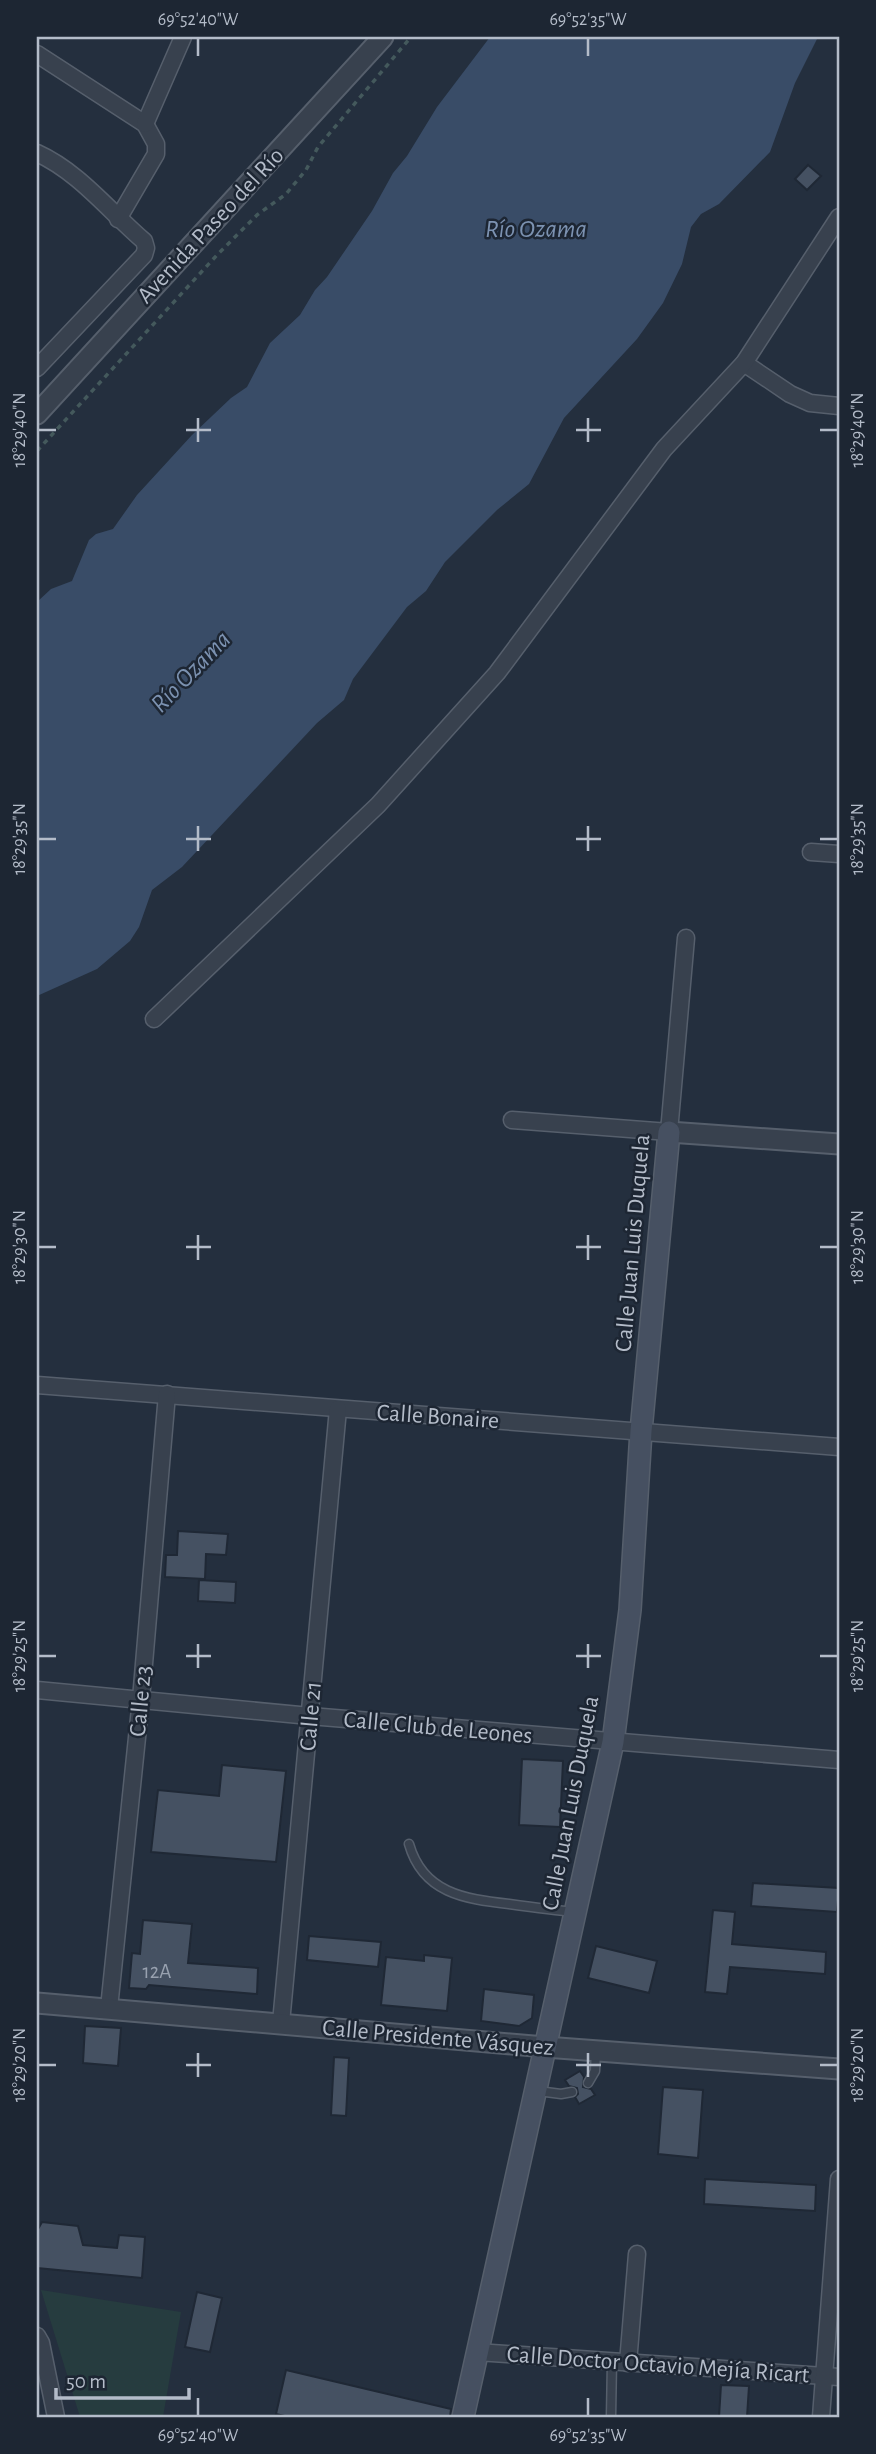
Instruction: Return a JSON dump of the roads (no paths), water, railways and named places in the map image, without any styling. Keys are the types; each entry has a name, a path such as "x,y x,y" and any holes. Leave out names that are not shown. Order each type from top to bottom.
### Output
{"main road":[{"name":"Calle Juan Luis Duquela","path":"463,2417 613,1742 630,1610 641,1431 669,1132"}],"street":[{"path":"145,124 183,37"},
{"name":"Avenida Paseo del Río","path":"37,414 383,37"},
{"path":"37,54 145,124 156,144 156,155 118,219"},
{"path":"37,153 64,167 144,241 146,248 144,254 37,368"},
{"path":"154,1019 387,795 496,673 664,449 744,363 839,217"},
{"path":"744,363 790,394 810,402 839,406"},
{"path":"811,852 839,854"},
{"name":"Calle Juan Luis Duquela","path":"669,1132 686,938"},
{"path":"512,1120 839,1144"},
{"name":"Calle Bonaire","path":"37,1385 839,1447"},
{"name":"Calle 23","path":"109,2008 141,1699 167,1394"},
{"name":"Calle 21","path":"281,2023 338,1409"},
{"name":"Calle Club de Leones","path":"37,1690 310,1716 839,1760"},
{"name":"Calle Presidente Vásquez","path":"37,2003 545,2047 839,2068"},
{"path":"821,2417 832,2376 839,2179"},
{"path":"620,2362 637,2254"},
{"path":"37,2336 41,2343 56,2417"},
{"name":"Calle Doctor Octavio Mejía Ricart","path":"477,2352 832,2376"}],"lane":[{"path":"409,1844 414,1861 427,1877 447,1892 472,1900 575,1912"},
{"path":"588,2083 595,2071 596,2051"},
{"path":"535,2090 572,2092"},
{"path":"611,2417 620,2362"}],"water":[{"name":"Río Ozama","path":"490,37 818,37 795,83 770,152 719,204 701,214 691,227 682,264 663,303 637,339 564,418 529,484 497,510 445,562 426,591 407,607 353,679 344,700 317,723 182,867 152,890 139,927 130,941 97,969 37,996 37,602 51,589 72,581 89,540 96,534 113,529 137,495 192,435 231,398 247,387 270,343 300,315 372,211 393,173 407,156 437,107"}]}
